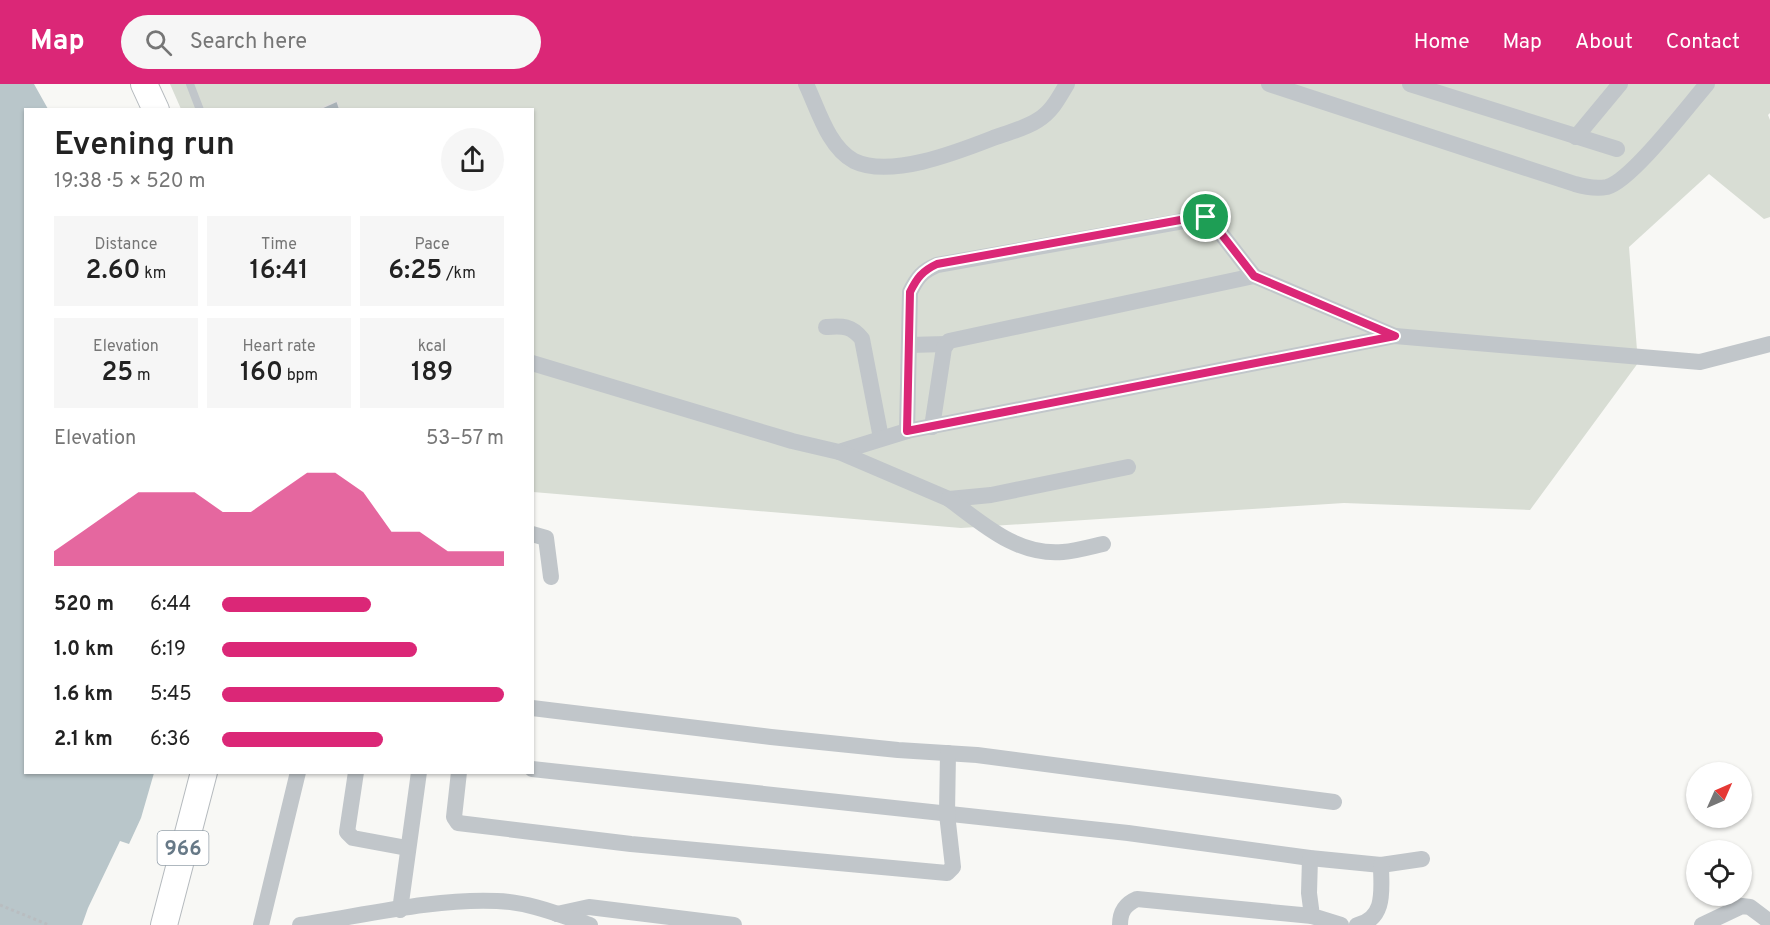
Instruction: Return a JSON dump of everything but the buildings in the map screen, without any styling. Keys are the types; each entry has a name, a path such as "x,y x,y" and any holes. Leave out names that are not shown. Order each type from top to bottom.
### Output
{"main road":[{"path":"144,84 155,108"},
{"name":"966","path":"164,925 203,774"}],"street":[{"path":"806,84 838,148 861,163 892,166 927,162 952,155 1024,127 1050,111 1067,84"},
{"path":"1269,84 1575,184 1594,188 1609,187 1631,170 1707,84"},
{"path":"1410,84 1617,149"},
{"path":"1576,137 1620,84"},
{"path":"907,431 910,292 916,278 924,270 937,264 1206,217 1254,276 1395,336"},
{"path":"909,345 946,344 949,341 1254,276"},
{"path":"826,327 845,325 855,331 861,339 881,438"},
{"path":"839,452 907,431 1395,336 1700,362 1770,344"},
{"path":"932,427 946,344"},
{"path":"534,364 792,441 839,452 949,499 1006,541 1027,549 1062,553 1103,544"},
{"path":"949,499 992,495 1128,467"},
{"path":"534,534 546,537 550,577"},
{"path":"534,708 771,737 948,753 1334,802"},
{"path":"459,774 454,817 458,823 631,844 947,873 952,867 947,814 948,753"},
{"path":"534,769 1128,833 1310,858 1381,865 1422,859"},
{"path":"261,925 298,774"},
{"path":"356,774 347,832 353,838 407,848"},
{"path":"400,910 419,774"},
{"path":"1310,858 1309,893 1312,916"},
{"path":"1357,925 1369,920 1382,903 1381,865"},
{"path":"1120,925 1123,909 1137,899 1312,916 1341,925"},
{"path":"300,925 400,910 466,902 498,901 522,904 590,925"},
{"path":"1701,925 1742,906 1750,907 1770,922"},
{"path":"556,914 589,907 734,925"}],"lane":[{"path":"190,84 199,108"}],"path":[{"path":"0,905 49,925"}],"shaded area":[{"path":"0,84 34,84 47,108 24,108 24,774 154,774 141,818 129,844 120,841 82,925 0,925"},
{"path":"170,84 1770,84 1770,113 1768,115 1770,120 1770,217 1764,219 1709,174 1629,247 1638,363 1530,510 1344,503 961,528 534,492 534,108 181,108"}],"route":[{"path":"1206,217 1254,276 1348,314 1395,336 907,431 910,292 916,278 924,270 937,264 1206,217"}]}
